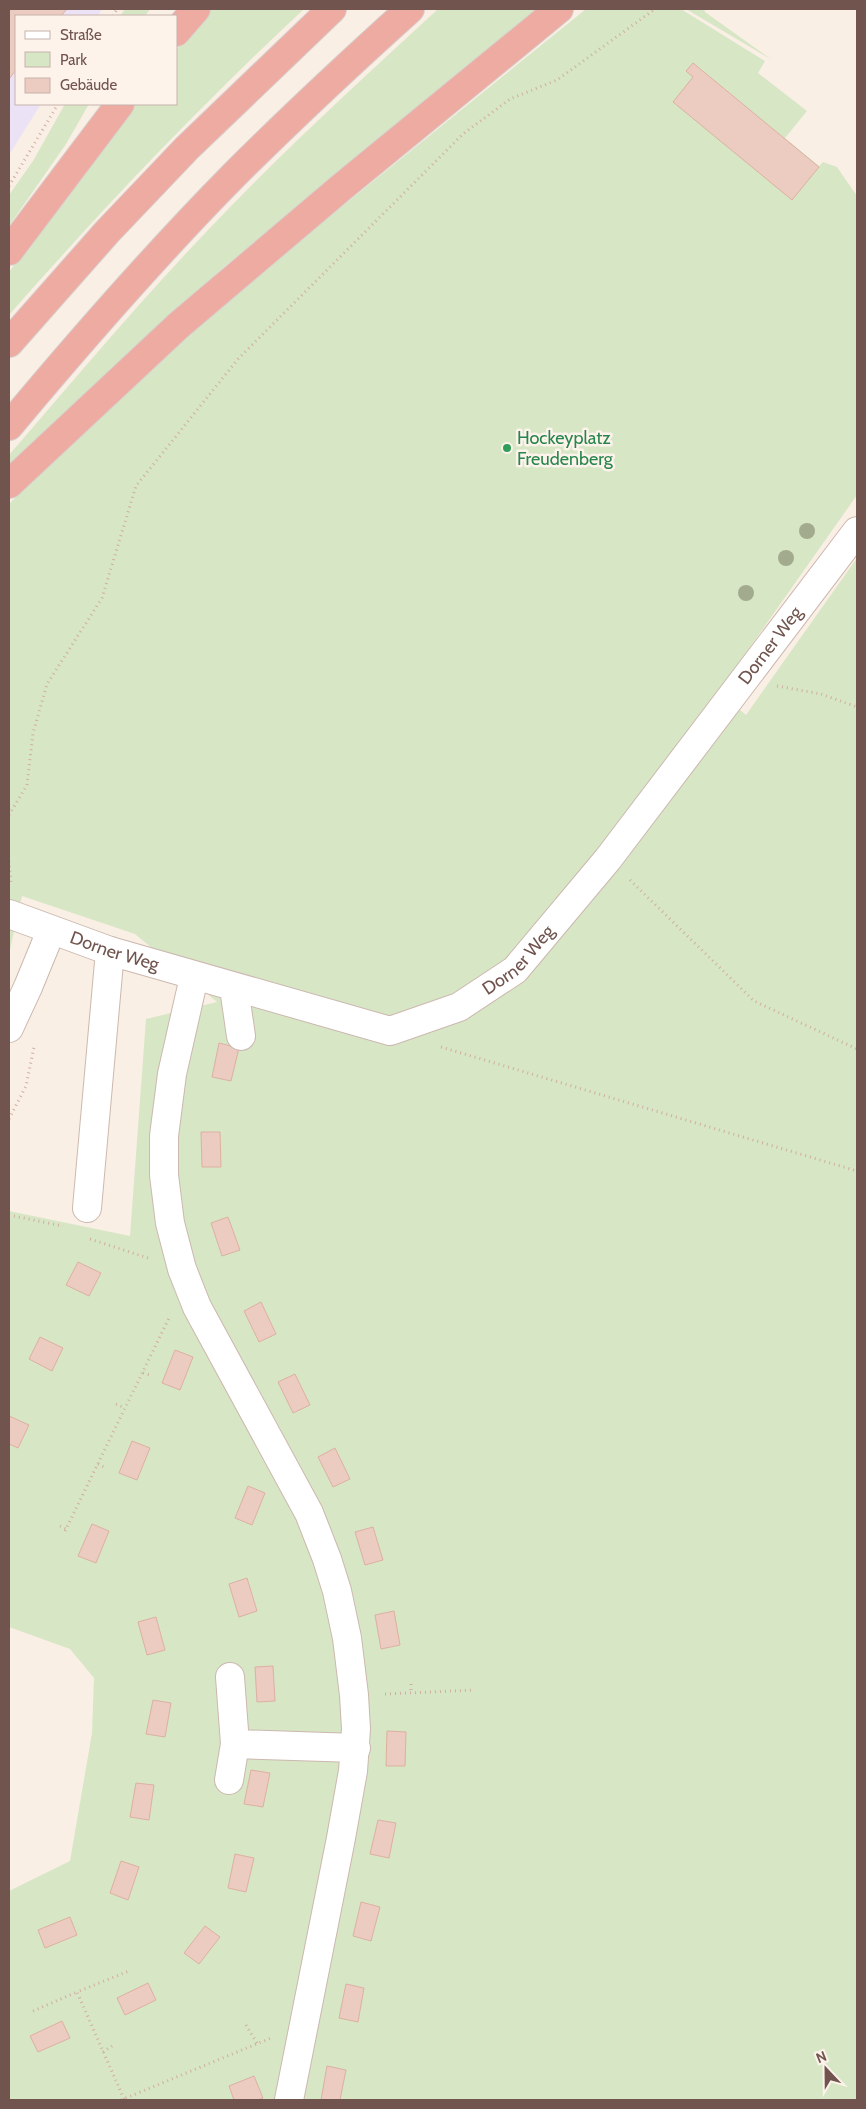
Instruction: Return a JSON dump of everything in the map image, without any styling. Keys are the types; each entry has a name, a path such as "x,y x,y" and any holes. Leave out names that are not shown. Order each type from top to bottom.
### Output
{"highway":[{"path":"181,23 196,9"},
{"path":"9,343 107,232 187,148 332,9"},
{"path":"9,426 64,360 175,236 296,114 410,9"},
{"path":"9,484 179,325 343,186 559,9"},
{"path":"9,250 119,105"}],"street":[{"name":"Dorner Weg","path":"9,914 51,931 110,951 234,988 390,1031 459,1007 515,970 608,859 857,532"},
{"path":"9,1028 51,931"},
{"path":"88,1208 110,951"},
{"path":"194,976 172,1074 164,1136 164,1175 170,1223 186,1283 197,1307 309,1513 327,1559 337,1591 347,1638 354,1695 356,1748 341,1838 289,2100"},
{"path":"234,988 241,1036"},
{"path":"229,1780 235,1744 230,1677"},
{"path":"235,1744 356,1748"}],"path":[{"path":"9,815 27,785 33,732 47,684 102,598 136,486 142,478 238,359 463,134 510,100 557,80 655,9"},
{"path":"9,186 57,105"},
{"path":"744,681 821,694 857,707"},
{"path":"608,859 754,1001 857,1049"},
{"path":"9,1120 26,1086 33,1056 34,1040"},
{"path":"438,1046 857,1171"},
{"path":"60,1526 66,1530 75,1514 186,1283"},
{"path":"142,1372 150,1375"},
{"path":"116,1404 125,1408"},
{"path":"98,1464 104,1467"},
{"path":"411,1684 411,1692"},
{"path":"354,1695 475,1690"},
{"path":"33,2011 129,1971"},
{"path":"77,1992 123,2100 304,2024"},
{"path":"246,2024 257,2043"},
{"path":"104,2052 112,2046"}],"shaded area":[{"path":"9,9 102,9 99,15 15,15 15,105 40,105 9,155"}],"green space":[{"path":"125,9 150,9 146,15 121,15"},
{"path":"211,9 304,9 153,158 9,315 9,272 133,105 178,105 178,48"},
{"path":"438,9 537,9 225,266 164,321 9,469 9,455 183,257 293,145"},
{"path":"586,9 681,9 765,61 758,73 807,111 785,138 819,166 823,162 837,167 857,196 857,495 736,667 722,694 746,715 857,558 857,2100 9,2100 9,1891 70,1861 92,1733 94,1678 70,1649 9,1627 9,1211 130,1236 146,1019 217,1002 135,934 22,896 9,954 9,504 107,407 261,272"},
{"path":"686,9 704,9 705,12 772,60"},
{"path":"64,105 88,105 66,144 9,226 9,195 33,161"}],"building":[{"path":"9,9 67,9 62,15 15,15 15,71 9,79"},
{"path":"693,63 819,167 792,200 673,102 693,77 686,71"},
{"path":"219,1043 239,1048 231,1081 212,1077"},
{"path":"201,1132 220,1132 221,1167 202,1167"},
{"path":"228,1217 240,1250 222,1256 211,1223"},
{"path":"78,1262 101,1273 89,1296 66,1285"},
{"path":"261,1302 276,1334 259,1342 244,1311"},
{"path":"40,1337 63,1348 52,1371 29,1359"},
{"path":"175,1350 193,1357 180,1390 162,1383"},
{"path":"295,1374 310,1405 293,1413 278,1382"},
{"path":"9,1416 29,1425 18,1448 9,1444"},
{"path":"132,1441 150,1448 137,1480 119,1473"},
{"path":"335,1448 350,1479 333,1487 318,1457"},
{"path":"248,1486 265,1493 252,1525 235,1518"},
{"path":"92,1524 109,1531 96,1563 78,1556"},
{"path":"373,1527 383,1560 365,1565 355,1532"},
{"path":"247,1578 257,1611 239,1617 229,1584"},
{"path":"394,1611 400,1645 381,1649 375,1615"},
{"path":"156,1617 165,1650 147,1655 138,1622"},
{"path":"273,1666 275,1701 257,1702 255,1667"},
{"path":"153,1700 171,1703 165,1737 146,1734"},
{"path":"387,1731 406,1732 405,1766 386,1766"},
{"path":"251,1770 270,1773 263,1807 244,1804"},
{"path":"136,1783 154,1785 149,1820 130,1817"},
{"path":"378,1820 396,1823 389,1858 370,1854"},
{"path":"235,1854 254,1858 246,1892 228,1888"},
{"path":"121,1861 139,1867 128,1900 110,1893"},
{"path":"361,1902 380,1907 371,1941 353,1936"},
{"path":"70,1917 77,1935 45,1948 38,1930"},
{"path":"205,1926 220,1937 199,1964 184,1953"},
{"path":"148,1983 156,2000 125,2015 117,1998"},
{"path":"346,1984 364,1988 358,2022 339,2018"},
{"path":"62,2021 70,2038 38,2052 30,2036"},
{"path":"327,2066 346,2070 340,2100 321,2100"},
{"path":"254,2076 263,2098 257,2100 234,2100 229,2086"}],"place":[{"name":"Hockeyplatz Freudenberg","path":"507,448"}]}
